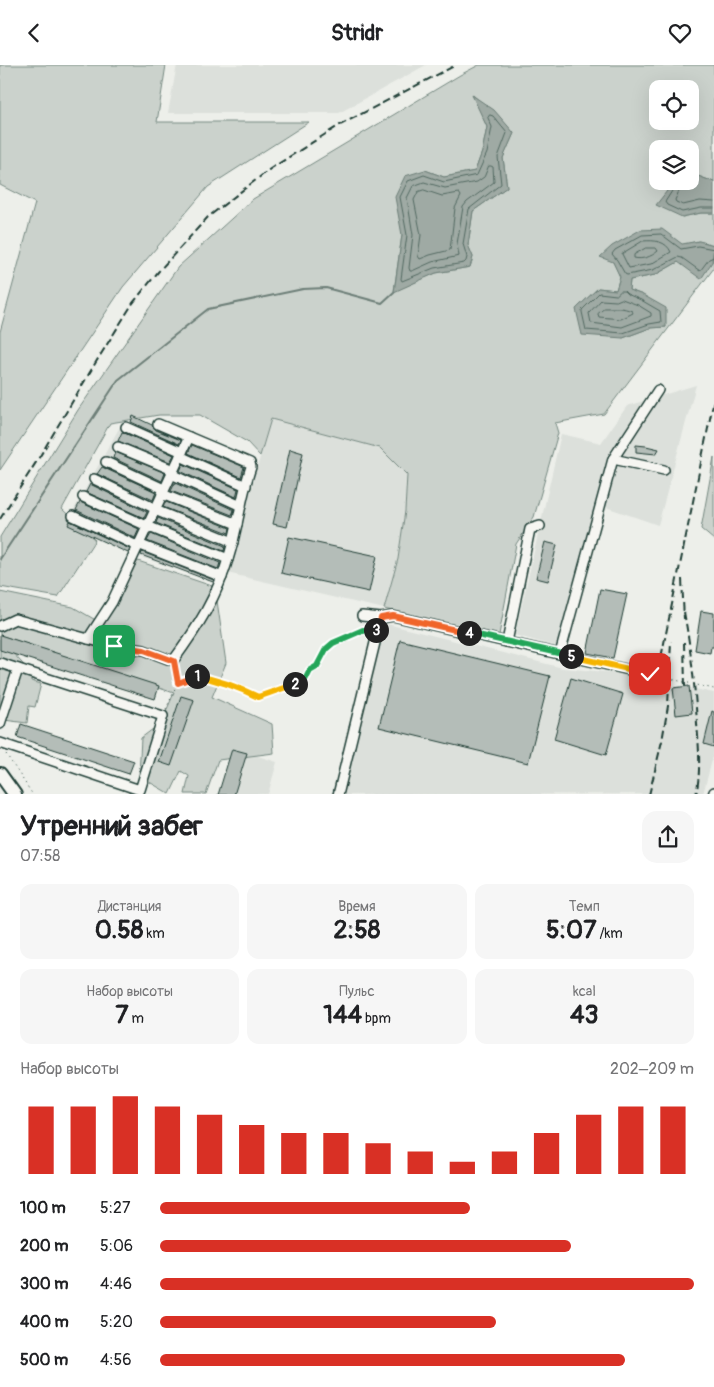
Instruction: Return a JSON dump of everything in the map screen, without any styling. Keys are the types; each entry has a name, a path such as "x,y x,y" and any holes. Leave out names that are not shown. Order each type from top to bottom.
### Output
{"highway":[{"path":"0,774 14,794"}],"lane":[{"path":"560,654 613,459 658,390"},
{"path":"0,625 15,619 114,646 144,650 174,661 210,607 228,559 252,467 250,463 158,424"},
{"path":"126,427 246,485"},
{"path":"88,639 112,602 189,437"},
{"path":"118,447 241,505"},
{"path":"613,459 664,470"},
{"path":"106,462 163,491 237,524"},
{"path":"94,479 155,509 233,542"},
{"path":"83,497 147,526 228,559"},
{"path":"73,516 138,545 222,577"},
{"path":"507,642 530,529 540,526"},
{"path":"362,616 381,618 393,616 647,673"},
{"path":"338,794 381,618"},
{"path":"0,663 163,716 140,790 0,743"},
{"path":"0,724 18,669"}],"path":[{"path":"178,683 196,676 203,677 230,684 258,697 305,680 310,670 317,666 326,649 333,643 363,630 378,630"},
{"path":"163,716 178,683 174,661"},
{"path":"647,673 714,689"},
{"path":"6,753 32,794"}],"shaded area":[{"path":"0,65 166,65 157,122 309,122 208,187 123,287 0,470 0,332 35,203 0,185"},
{"path":"177,65 426,65 339,113 168,113"},
{"path":"479,65 714,65 714,182 699,176 699,140 649,140 649,190 668,190 682,217 701,213 714,213 714,245 698,241 613,262 620,276 616,290 598,288 576,309 623,338 650,328 666,327 643,295 629,290 630,280 655,275 678,262 712,262 714,253 714,268 604,414 555,423 558,433 534,517 516,544 499,635 384,609 398,559 405,511 407,475 380,448 271,419 260,456 247,442 200,415 159,415 110,423 62,509 95,540 58,597 0,587 0,537 78,410 178,267 253,199","holes":["473,95 514,133 503,158 507,187 473,211 468,245 473,257 470,267 436,273 394,291 402,235 425,170 444,177 475,171 482,152 487,127"]},
{"path":"696,385 658,525 597,504 560,648 515,635 561,434 601,443 627,406"},
{"path":"271,419 380,448 407,475 405,511 398,559 384,609 227,573"},
{"path":"122,423 246,473 225,572 215,580 134,555 68,520"},
{"path":"714,457 714,540 701,529"},
{"path":"138,561 215,587 226,663 212,697 272,724 274,753 218,760 206,794 185,794 189,776 181,771 170,794 139,776 141,738 161,723 174,693 0,635 0,592 73,607 99,622"},
{"path":"387,624 563,668 628,674 673,686 673,688 689,686 690,688 714,693 714,753 703,794 342,794 380,635 384,635"},
{"path":"0,639 32,674 31,681 41,684 35,707 29,706 27,723 4,720 0,705"},
{"path":"232,748 277,762 268,794 218,794"}],"water":[{"path":"472,95 494,110 514,133 503,158 507,187 473,211 468,245 473,257 470,267 436,273 394,292 402,235 395,197 405,176 425,170 444,177 475,171 482,152 487,127"},
{"path":"699,176 714,182 714,213 701,213 682,217 656,205 667,191 699,190"},
{"path":"662,229 682,244 699,241 714,245 712,262 701,279 678,262 655,275 630,280 629,290 643,295 666,308 666,327 650,328 623,338 582,335 576,309 598,288 616,290 620,277 613,262 600,257 612,246 640,230"}],"building":[{"path":"133,416 152,425 156,430 181,440 179,444 131,422"},
{"path":"122,432 174,455 170,462 118,441"},
{"path":"192,445 244,467 241,477 188,453"},
{"path":"636,445 659,449 656,454 636,452"},
{"path":"290,449 303,453 287,527 273,524"},
{"path":"115,452 165,473 162,481 113,458"},
{"path":"183,464 238,489 236,497 180,471"},
{"path":"102,467 156,492 153,500 97,474"},
{"path":"175,483 234,510 232,515 171,491"},
{"path":"90,484 147,512 144,518 86,492"},
{"path":"80,502 139,529 135,538 76,510"},
{"path":"166,502 230,528 229,533 163,507"},
{"path":"158,518 225,546 224,551 156,523"},
{"path":"70,521 130,549 128,553 68,525"},
{"path":"151,534 220,563 218,569 147,541"},
{"path":"289,537 377,556 369,592 281,573"},
{"path":"545,542 557,545 548,581 536,578"},
{"path":"142,552 214,580 213,582 141,555"},
{"path":"600,589 627,594 613,658 587,653"},
{"path":"701,611 714,613 714,647 711,647 710,653 695,650"},
{"path":"0,635 159,686 155,699 0,650"},
{"path":"400,640 550,676 528,763 379,727"},
{"path":"571,678 623,694 606,755 554,739"},
{"path":"689,686 692,713 676,715 673,688"},
{"path":"181,696 194,700 171,766 159,762"},
{"path":"712,711 714,712 714,747 704,744"},
{"path":"21,724 134,761 129,774 17,737"},
{"path":"232,749 247,753 234,794 218,794"}],"waterway":[{"path":"0,559 118,380 208,309 303,289 326,288 382,303 394,292"}],"railway":[{"path":"0,519 133,303 158,272 208,217 270,169 340,125 456,65"},
{"path":"654,692 714,399"},
{"path":"682,579 684,619"},
{"path":"684,612 695,696 699,768 696,794"},
{"path":"649,794 668,706 671,641"},
{"path":"684,642 685,687"}],"route":[{"path":"114,646 144,650 174,661 178,683 196,676 217,680 258,697 279,691 305,680 310,670 317,666 326,649 333,643 363,630 378,630 381,618 393,616 650,674"}]}
